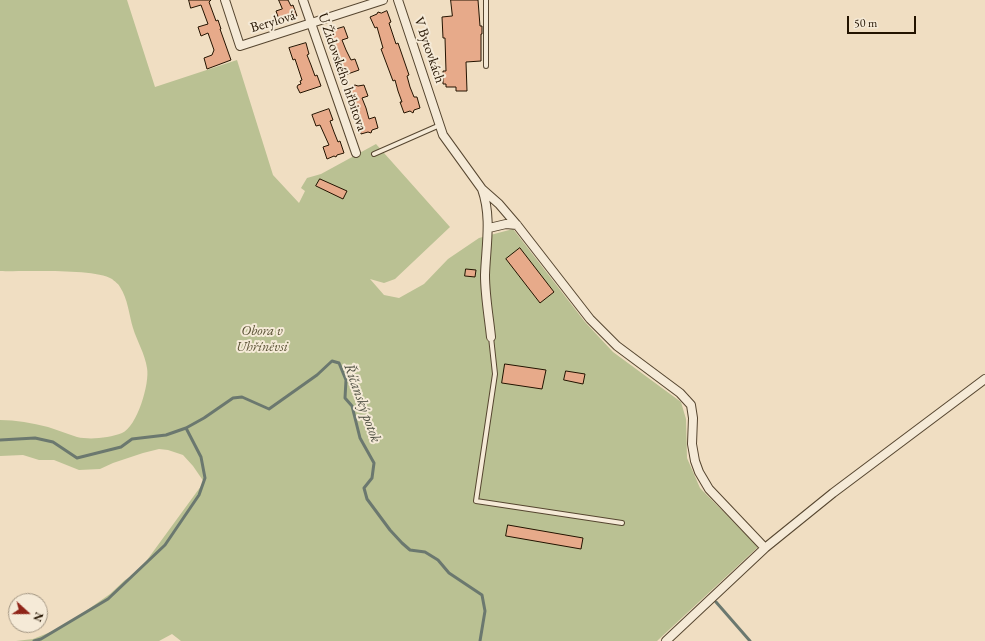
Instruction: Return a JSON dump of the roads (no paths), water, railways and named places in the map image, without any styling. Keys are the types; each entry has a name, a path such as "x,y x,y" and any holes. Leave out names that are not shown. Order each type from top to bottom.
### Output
{"street":[{"name":"Berylová","path":"225,0 240,46 383,0"},
{"name":"U Židovského hřbitova","path":"303,0 356,152"},
{"name":"V Bytovkách","path":"398,0 443,135 482,189"},
{"path":"482,189 499,204 590,319 617,346 680,393 691,405 693,418 692,444 695,461 699,472 709,489 766,548"},
{"path":"482,189 485,198 489,228 486,246 485,278 491,337"},
{"path":"489,228 506,224 516,225"},
{"path":"666,641 766,548 833,493 985,379"}],"lane":[{"path":"486,0 486,66"},
{"path":"374,154 440,124"},
{"path":"491,337 495,374 476,501 622,523"}],"waterway":[{"name":"Říčanský potok","path":"0,440 35,438 53,442 77,458 121,447 132,439 166,435 186,428 204,418 233,398 242,397 269,409 317,375 332,361 339,363 346,380 345,398 352,406 360,438 374,463 372,478 364,488 367,499 390,530 410,550 425,552 438,560 449,573 482,595 485,611 480,641"},
{"path":"34,641 41,639 108,599 165,545 199,495 205,478 201,457 186,428"},
{"path":"716,602 750,641"}],"park label":[{"name":"Obora v Uhříněvsi","path":"262,340"}]}
